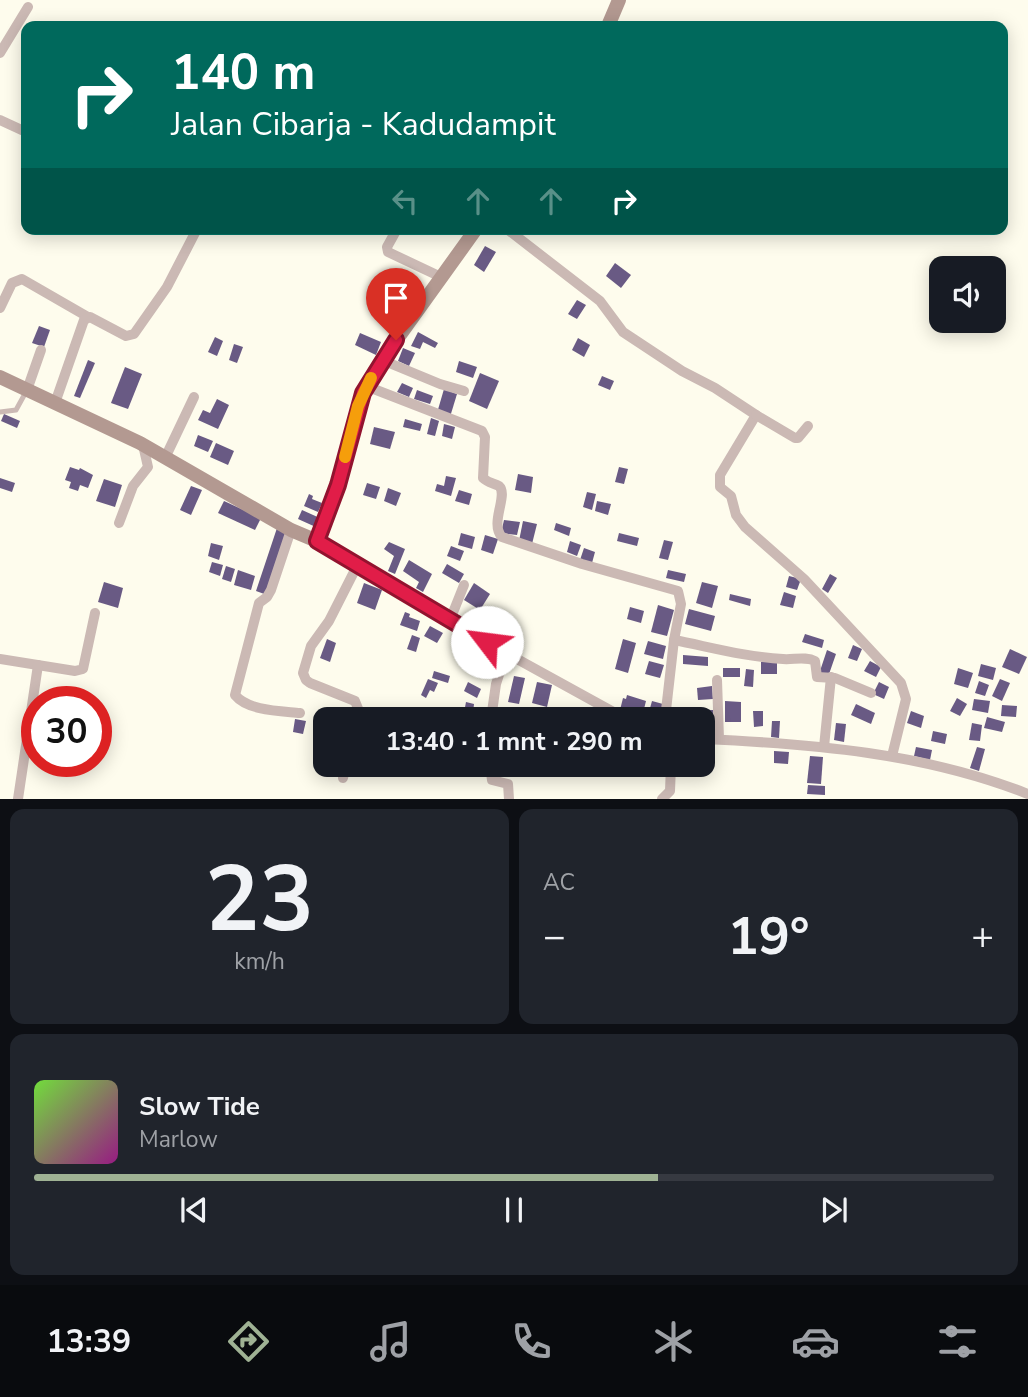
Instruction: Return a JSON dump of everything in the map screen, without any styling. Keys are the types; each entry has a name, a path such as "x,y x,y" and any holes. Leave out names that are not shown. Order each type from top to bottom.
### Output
{"street":[{"path":"610,21 619,0"},
{"path":"0,53 28,7"},
{"path":"0,120 21,130"},
{"path":"0,309 12,283 22,279 88,317 126,335 134,334 167,287 194,235"},
{"path":"394,235 387,247 388,251 441,277"},
{"path":"317,541 338,485 358,406 366,386 472,235"},
{"path":"515,235 600,301 623,332 682,371 715,388 795,439 808,426"},
{"path":"55,403 83,323 88,317"},
{"path":"27,390 41,350"},
{"path":"382,360 410,373 464,391"},
{"path":"0,377 143,445 291,530 358,564 506,653 604,707"},
{"path":"366,386 482,431 485,437 483,478 498,486 502,493 496,528 502,537 582,564 678,591 681,604 666,707"},
{"path":"165,458 194,397"},
{"path":"756,415 720,475 720,487 731,496 736,515 745,527 804,579 901,682 906,699 892,756"},
{"path":"119,523 133,486 148,467 143,445"},
{"path":"291,530 271,590 259,603 234,695 240,701 253,706 300,713"},
{"path":"357,707 355,701 310,683 303,673 311,646 329,621 358,564"},
{"path":"450,620 464,585"},
{"path":"0,659 75,671 83,669 95,612"},
{"path":"674,640 762,658 810,658 815,661 817,677 831,677 871,693"},
{"path":"493,707 496,684 506,653"},
{"path":"19,799 38,665"},
{"path":"824,747 831,677"},
{"path":"717,680 719,739"},
{"path":"715,739 824,747 892,756 971,773 1028,794"},
{"path":"492,777 492,780 508,784 509,799"},
{"path":"662,799 670,791 671,777"}],"lane":[{"path":"0,412 16,410 27,390"}],"building":[{"path":"485,246 496,252 484,272 474,265"},
{"path":"615,263 631,275 621,288 606,276"},
{"path":"577,300 586,305 577,319 568,314"},
{"path":"39,326 50,330 44,347 32,343"},
{"path":"418,332 438,343 435,348 423,342 420,349 411,346"},
{"path":"360,333 381,342 376,355 355,345"},
{"path":"215,337 223,341 217,356 208,352"},
{"path":"578,338 590,345 584,357 572,350"},
{"path":"234,344 243,347 237,363 229,360"},
{"path":"403,348 415,353 409,366 398,361"},
{"path":"88,360 95,363 80,398 74,396"},
{"path":"459,361 477,367 473,378 456,372"},
{"path":"125,367 142,374 128,409 111,403"},
{"path":"480,373 499,381 487,409 469,401"},
{"path":"602,376 614,381 610,390 598,385"},
{"path":"402,383 413,388 409,397 397,392"},
{"path":"444,389 457,394 450,417 437,413"},
{"path":"417,390 433,396 430,404 414,399"},
{"path":"217,399 229,405 218,429 198,420 203,410 210,413"},
{"path":"4,414 20,421 17,428 1,421"},
{"path":"431,418 439,421 435,436 427,434"},
{"path":"405,419 422,424 420,431 403,427"},
{"path":"444,424 455,427 452,439 442,436"},
{"path":"374,427 395,432 390,449 370,444"},
{"path":"198,435 213,441 208,452 194,446"},
{"path":"216,443 234,451 228,465 210,457"},
{"path":"70,467 80,468 93,475 88,488 80,485 78,491 69,488 71,482 65,480"},
{"path":"619,467 628,469 624,484 615,482"},
{"path":"518,474 533,477 531,493 515,490"},
{"path":"446,476 456,478 451,496 435,491 437,484 444,486"},
{"path":"0,478 15,483 12,492 0,488"},
{"path":"104,479 122,485 115,507 96,501"},
{"path":"367,483 380,487 376,499 363,495"},
{"path":"191,486 202,490 191,515 180,510"},
{"path":"388,488 401,493 396,506 384,501"},
{"path":"459,490 472,494 469,505 455,501"},
{"path":"587,492 596,494 592,510 583,507"},
{"path":"309,494 313,496 312,499 322,503 318,512 304,506"},
{"path":"224,501 261,518 255,530 218,513"},
{"path":"597,501 611,504 608,515 595,511"},
{"path":"302,510 322,519 318,528 298,519"},
{"path":"504,520 520,522 517,535 501,533"},
{"path":"523,521 537,524 532,544 519,541"},
{"path":"556,523 571,528 569,536 554,530"},
{"path":"277,528 289,532 267,595 256,591"},
{"path":"461,533 475,537 472,549 458,545"},
{"path":"619,533 639,538 637,546 617,541"},
{"path":"485,535 498,539 493,554 481,550"},
{"path":"664,540 673,542 668,560 659,558"},
{"path":"570,541 581,545 577,556 567,552"},
{"path":"389,542 405,549 395,574 388,571 394,556 384,549"},
{"path":"211,543 223,546 219,560 208,556"},
{"path":"451,546 464,551 460,561 447,556"},
{"path":"584,548 595,552 592,563 580,560"},
{"path":"409,560 432,574 423,592 416,588 419,582 403,571"},
{"path":"212,562 223,565 220,576 209,572"},
{"path":"447,564 464,574 459,583 442,573"},
{"path":"226,566 235,569 231,582 222,579"},
{"path":"238,570 255,576 251,590 234,585"},
{"path":"668,570 686,574 684,582 666,578"},
{"path":"830,574 837,578 828,593 822,589"},
{"path":"789,576 801,579 797,590 786,587"},
{"path":"104,582 123,588 118,608 98,602"},
{"path":"702,582 718,586 712,608 696,603"},
{"path":"364,583 382,590 375,610 357,603"},
{"path":"474,583 490,594 480,610 464,600"},
{"path":"784,592 796,596 793,608 780,605"},
{"path":"730,594 751,599 750,606 729,600"},
{"path":"658,605 674,610 667,636 651,632"},
{"path":"630,607 644,611 641,623 627,619"},
{"path":"689,609 715,616 711,631 685,624"},
{"path":"405,612 410,614 409,617 420,621 417,631 400,625"},
{"path":"499,613 514,623 503,639 488,629"},
{"path":"430,626 443,633 437,643 424,636"},
{"path":"805,634 824,640 822,648 802,642"},
{"path":"412,635 420,638 416,652 407,649"},
{"path":"327,639 336,643 330,662 320,658"},
{"path":"623,639 636,643 628,673 615,669"},
{"path":"648,641 666,646 663,659 644,654"},
{"path":"853,645 862,649 857,661 848,658"},
{"path":"1010,649 1027,657 1019,674 1002,667"},
{"path":"827,650 836,654 828,677 819,674"},
{"path":"683,655 708,657 708,666 683,664"},
{"path":"649,661 664,665 660,678 645,674"},
{"path":"870,661 881,667 876,677 864,671"},
{"path":"761,662 777,662 777,674 761,674"},
{"path":"981,664 996,668 993,680 978,676"},
{"path":"723,668 740,668 740,677 723,677"},
{"path":"958,668 973,673 968,688 954,684"},
{"path":"746,669 754,670 753,687 744,686"},
{"path":"434,671 450,676 448,683 432,678"},
{"path":"514,676 525,678 519,704 508,702"},
{"path":"428,679 438,683 434,692 430,690 426,698 421,695"},
{"path":"1000,679 1010,683 1002,701 992,696"},
{"path":"979,681 989,685 985,696 975,693"},
{"path":"468,682 481,689 477,698 464,691"},
{"path":"537,682 552,685 547,707 532,703"},
{"path":"879,682 889,687 884,699 873,694"},
{"path":"712,686 713,699 698,700 697,688"},
{"path":"627,695 646,701 644,707 621,707 623,698 626,699"},
{"path":"957,698 967,704 960,716 950,711"},
{"path":"974,699 990,701 988,713 972,710"},
{"path":"652,701 663,704 662,707 650,707"},
{"path":"725,701 741,702 741,722 725,722"},
{"path":"466,702 474,704 474,707 465,707"},
{"path":"856,704 875,713 871,724 851,715"},
{"path":"1002,705 1017,706 1016,717 1001,716"},
{"path":"753,711 763,711 763,726 754,727"},
{"path":"911,711 924,716 921,728 907,723"},
{"path":"987,717 1005,722 1002,732 984,728"},
{"path":"295,719 306,721 303,734 293,732"},
{"path":"772,721 780,721 779,738 771,737"},
{"path":"836,723 846,724 844,742 834,740"},
{"path":"972,723 982,725 980,741 969,740"},
{"path":"933,731 947,734 945,744 931,741"},
{"path":"916,747 932,750 930,760 914,756"},
{"path":"977,747 985,749 979,771 970,768"},
{"path":"774,751 789,752 788,764 774,763"},
{"path":"810,756 823,757 821,784 807,783"},
{"path":"808,785 825,786 825,795 807,794"}],"slow traffic":[{"path":"345,457 358,406 371,378"}],"route":[{"path":"396,340 363,393 338,485 317,541 487,642"}]}
